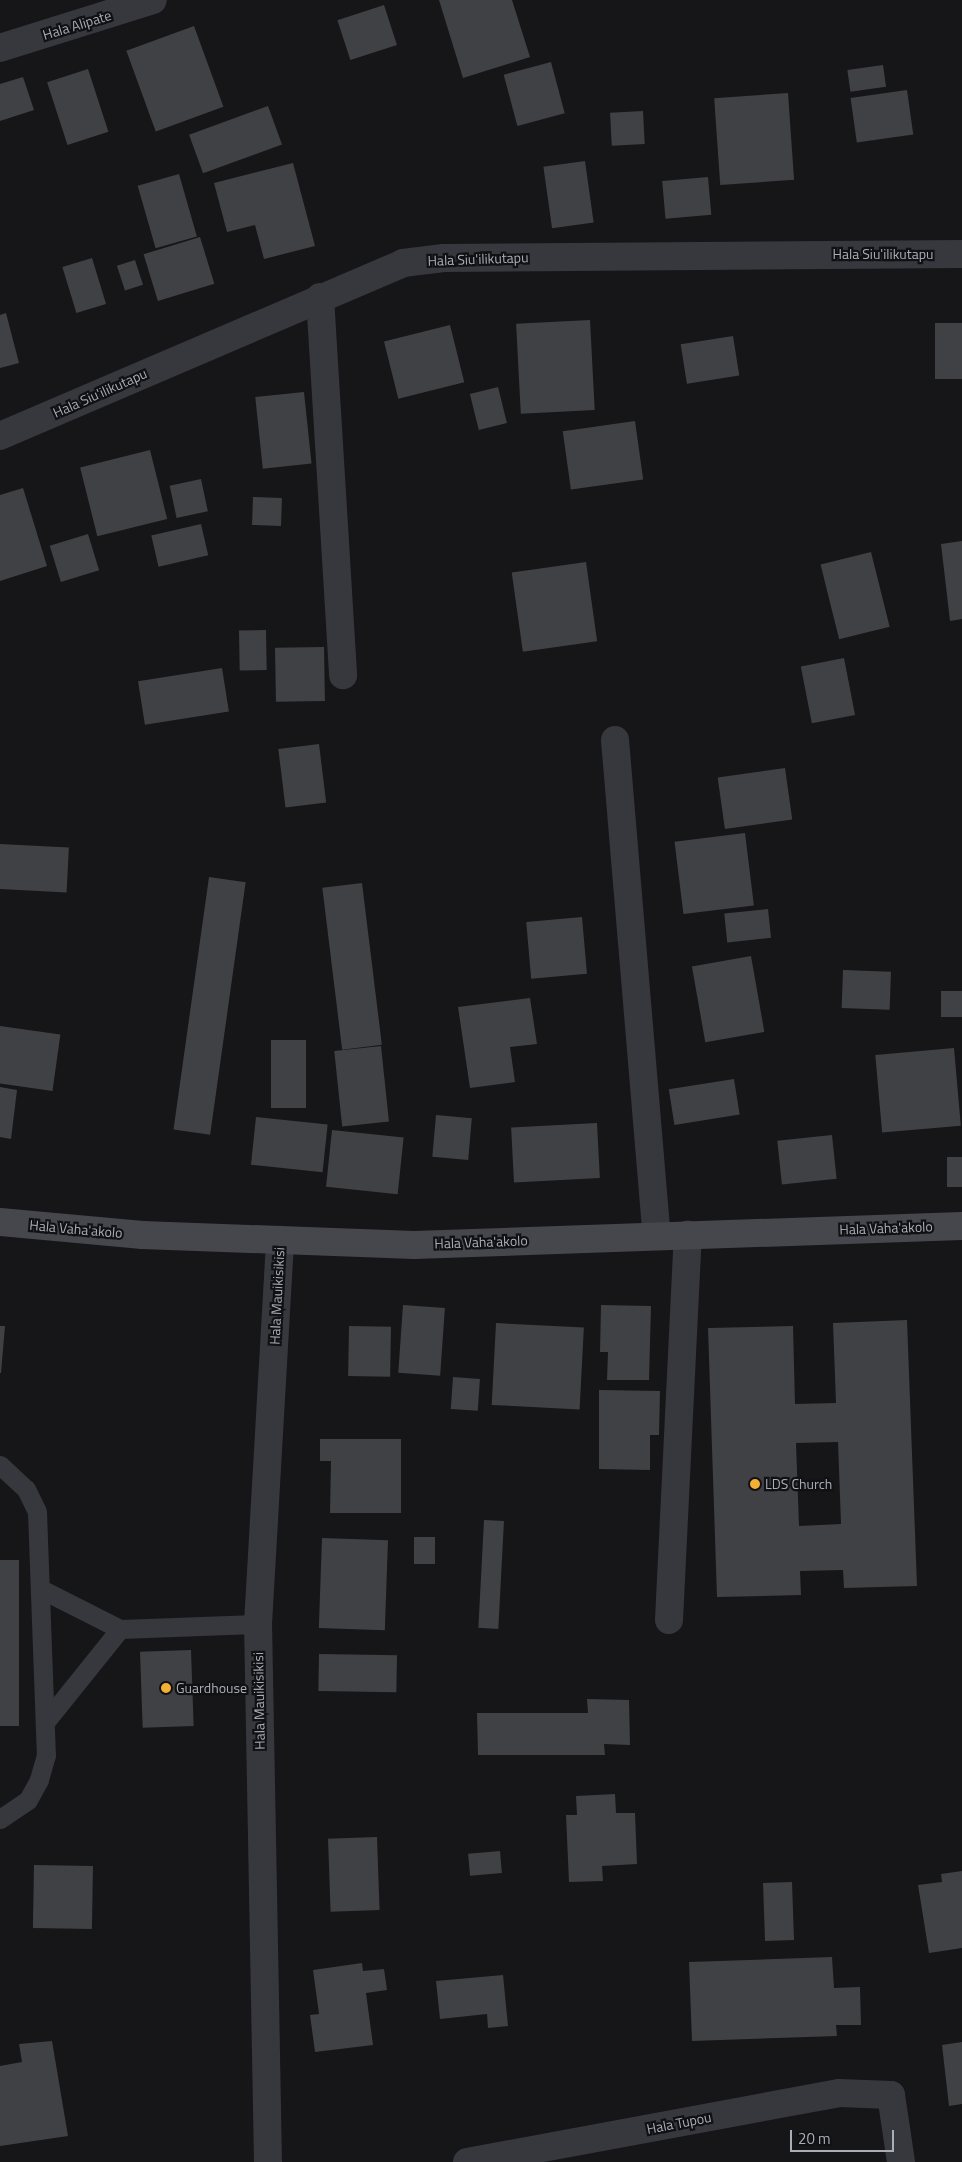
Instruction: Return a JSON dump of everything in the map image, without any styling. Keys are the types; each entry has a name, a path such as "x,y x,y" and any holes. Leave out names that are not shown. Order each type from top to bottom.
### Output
{"main road":[{"name":"Hala Vaha'akolo","path":"0,1222 142,1235 414,1245 657,1235 962,1226"}],"street":[{"name":"Hala Alipate","path":"0,48 107,8 153,0"},
{"name":"Hala Siu'ilikutapu","path":"0,436 403,263 444,258 962,254"},
{"path":"320,297 343,675"},
{"path":"615,740 657,1235"},
{"path":"669,1620 688,1234"},
{"name":"Hala Mauikisikisi","path":"268,2162 258,1624 280,1240"},
{"name":"Hala Tupou","path":"467,2162 839,2093 891,2094 901,2162"}],"lane":[{"path":"0,1465 26,1489 37,1512 46,1721 46,1756 39,1780 28,1800 0,1819"},
{"path":"41,1589 120,1629 258,1624"},
{"path":"46,1721 120,1629"}],"building":[{"path":"439,0 512,0 530,57 463,78"},
{"path":"384,5 397,45 350,60 337,20"},
{"path":"194,26 223,107 156,131 126,51"},
{"path":"551,62 565,113 517,126 504,75"},
{"path":"883,65 886,87 850,92 847,70"},
{"path":"88,69 108,132 67,145 47,82"},
{"path":"23,77 34,110 0,121 0,84"},
{"path":"907,90 913,135 857,142 851,98"},
{"path":"788,93 794,180 720,185 714,98"},
{"path":"268,106 282,145 203,173 189,135"},
{"path":"643,111 645,144 612,146 610,113"},
{"path":"585,161 594,222 552,228 543,167"},
{"path":"293,163 315,246 264,259 255,225 227,232 214,183"},
{"path":"179,174 197,236 156,248 138,186"},
{"path":"708,177 711,215 665,219 662,181"},
{"path":"200,237 214,284 158,301 144,254"},
{"path":"92,258 106,304 76,313 62,267"},
{"path":"135,260 143,285 125,291 117,266"},
{"path":"6,313 19,363 0,368 0,315"},
{"path":"590,320 595,410 521,414 516,324"},
{"path":"935,323 962,323 962,379 935,379"},
{"path":"450,325 464,382 398,399 384,341"},
{"path":"733,336 739,376 687,384 681,344"},
{"path":"498,387 507,423 479,430 470,394"},
{"path":"304,392 312,464 263,469 255,397"},
{"path":"635,421 643,479 571,490 563,431"},
{"path":"150,450 167,519 97,536 80,467"},
{"path":"201,479 208,511 177,518 170,486"},
{"path":"23,488 47,566 0,581 0,495"},
{"path":"253,497 282,498 281,526 252,525"},
{"path":"201,524 208,555 159,567 151,535"},
{"path":"88,534 99,570 61,582 50,546"},
{"path":"962,541 962,619 950,621 941,544"},
{"path":"871,552 890,627 839,639 821,565"},
{"path":"586,562 597,641 523,652 512,572"},
{"path":"239,630 266,630 267,670 240,670"},
{"path":"324,647 325,701 276,702 275,648"},
{"path":"844,658 855,715 812,723 801,666"},
{"path":"222,668 229,711 145,725 138,681"},
{"path":"319,744 326,803 285,808 278,749"},
{"path":"785,768 792,819 725,829 718,777"},
{"path":"745,833 754,905 683,914 675,842"},
{"path":"0,844 69,848 67,893 0,889"},
{"path":"209,877 246,882 210,1135 174,1130"},
{"path":"362,883 382,1045 342,1050 322,888"},
{"path":"768,909 771,938 727,942 724,914"},
{"path":"582,917 587,974 531,979 526,922"},
{"path":"751,956 764,1032 705,1042 692,966"},
{"path":"843,970 891,972 890,1010 842,1008"},
{"path":"941,991 962,991 962,1017 941,1017"},
{"path":"530,998 537,1044 510,1047 515,1082 470,1088 458,1007"},
{"path":"0,1026 60,1034 52,1091 0,1084"},
{"path":"271,1040 306,1040 306,1108 271,1108"},
{"path":"381,1046 389,1122 342,1126 334,1051"},
{"path":"954,1048 961,1126 882,1133 875,1055"},
{"path":"734,1079 740,1115 674,1125 669,1089"},
{"path":"0,1087 17,1090 11,1139 0,1137"},
{"path":"436,1115 472,1118 468,1160 432,1157"},
{"path":"256,1117 328,1125 323,1172 251,1165"},
{"path":"597,1123 600,1178 514,1182 511,1128"},
{"path":"332,1130 404,1138 398,1194 326,1187"},
{"path":"832,1135 837,1179 782,1185 777,1141"},
{"path":"947,1157 962,1157 962,1187 947,1187"},
{"path":"403,1305 445,1308 440,1376 398,1373"},
{"path":"601,1305 651,1306 649,1380 607,1380 608,1352 600,1352"},
{"name":"LDS Church","path":"907,1320 917,1586 844,1588 843,1570 800,1571 801,1595 717,1597 708,1328 793,1326 795,1404 836,1403 833,1323","holes":["838,1442 841,1524 799,1526 796,1443"]},
{"path":"496,1323 584,1328 580,1409 492,1405"},
{"path":"0,1326 5,1326 1,1373 0,1373"},
{"path":"349,1326 391,1327 390,1377 348,1376"},
{"path":"453,1377 480,1379 478,1411 451,1409"},
{"path":"599,1390 660,1391 659,1435 650,1435 650,1470 599,1469"},
{"path":"320,1439 401,1439 401,1513 330,1513 331,1461 320,1461"},
{"path":"484,1520 504,1521 498,1629 478,1628"},
{"path":"414,1537 435,1537 435,1564 414,1564"},
{"path":"322,1538 388,1540 385,1630 319,1628"},
{"path":"0,1560 19,1560 19,1726 0,1726"},
{"name":"Guardhouse","path":"191,1650 194,1726 143,1728 140,1652"},
{"path":"319,1654 397,1655 396,1692 318,1691"},
{"path":"587,1699 629,1700 630,1745 604,1744 605,1755 478,1755 477,1713 588,1713"},
{"path":"615,1794 616,1813 635,1813 637,1864 602,1866 603,1881 569,1882 566,1815 577,1815 576,1796"},
{"path":"377,1837 380,1910 331,1912 328,1839"},
{"path":"500,1851 502,1873 470,1876 468,1854"},
{"path":"34,1865 93,1866 92,1929 33,1928"},
{"path":"962,1871 962,1948 929,1953 918,1885 942,1882 941,1874"},
{"path":"792,1882 794,1940 765,1941 763,1883"},
{"path":"832,1957 834,1988 860,1987 861,2025 836,2025 837,2036 692,2041 689,1962"},
{"path":"362,1963 363,1971 384,1969 387,1990 366,1993 373,2045 315,2052 310,2015 319,2014 313,1970"},
{"path":"503,1975 508,2026 488,2028 487,2014 440,2019 436,1981"},
{"path":"52,2041 68,2136 0,2146 0,2066 22,2062 19,2044"},
{"path":"962,2042 962,2104 949,2106 942,2045"}],"place":[{"name":"LDS Church","path":"755,1484"},
{"name":"Guardhouse","path":"166,1688"}]}
